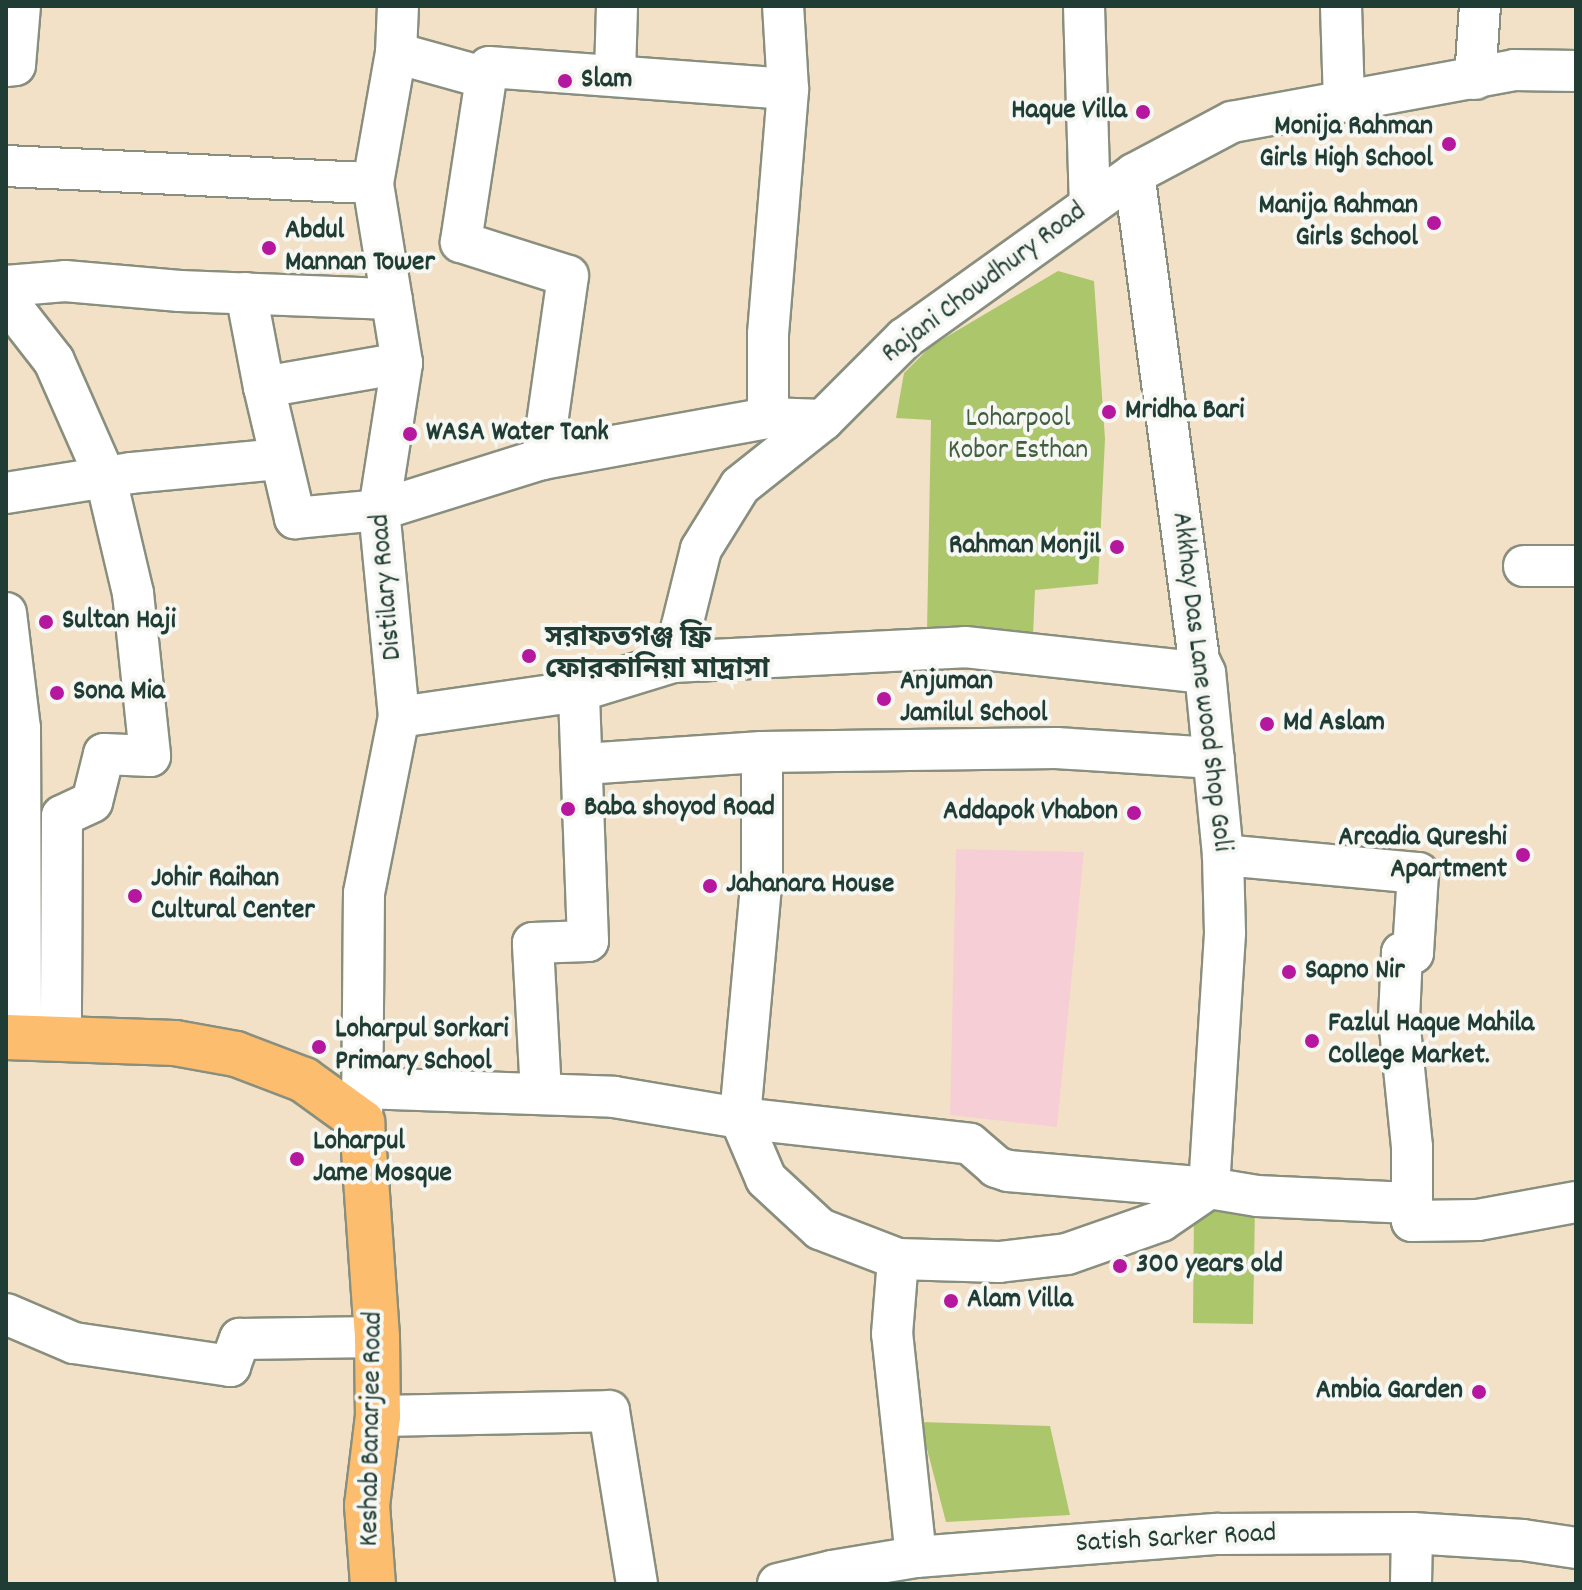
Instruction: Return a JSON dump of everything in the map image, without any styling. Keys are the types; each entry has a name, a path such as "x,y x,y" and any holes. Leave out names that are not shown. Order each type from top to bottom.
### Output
{"main road":[{"path":"29,1038 175,1043 236,1054 362,1105"},
{"name":"Keshab Banarjee Road","path":"362,1105 377,1337 378,1416 367,1505 373,1584"}],"street":[{"path":"6,66 15,65 20,6"},
{"name":"Distilary Road","path":"362,1105 364,893 399,717 379,510 402,363 373,183 396,53 398,6"},
{"path":"615,74 617,6"},
{"path":"768,418 768,334 788,89 783,6"},
{"path":"1084,6 1090,204"},
{"path":"1341,6 1344,101"},
{"path":"1475,79 1480,6"},
{"path":"396,53 486,78"},
{"path":"542,459 568,276 461,242 489,67 788,89"},
{"name":"Rajani Chowdhury Road","path":"673,662 701,549 740,486 823,420 905,338 1134,174 1232,122 1514,70 1576,71"},
{"path":"6,166 373,183"},
{"name":"Akkhay Das Lane wood Shop Goli","path":"1134,174 1199,660 1205,673 1223,855 1225,933 1209,1188"},
{"path":"29,1038 62,816 92,802 104,754 150,756 133,593 106,479 54,361 10,308 65,281 392,299"},
{"path":"246,293 279,459 295,518 379,510 542,459 768,418 823,420"},
{"path":"264,387 402,363"},
{"path":"6,493 234,461 279,459"},
{"path":"1524,566 1576,566"},
{"path":"6,613 20,728 29,1038"},
{"path":"399,717 579,691 673,662 965,647 1205,673"},
{"path":"541,1093 533,943 588,941 579,691"},
{"path":"584,764 762,752 1056,748 1214,758"},
{"path":"762,752 762,875 740,1118 766,1179 820,1229 898,1259 999,1262 1067,1254 1161,1221 1209,1188"},
{"path":"1223,855 1418,873 1413,953 1402,953 1399,1019 1412,1147 1412,1221 1478,1220 1576,1202"},
{"path":"362,1105 541,1093 614,1097 740,1118 970,1144 996,1167 1008,1171 1209,1188 1257,1196 1410,1203"},
{"path":"898,1259 892,1334 916,1557"},
{"path":"6,1314 74,1343 230,1366 240,1339 377,1337"},
{"path":"378,1416 609,1411 637,1584"},
{"path":"1411,1584 1412,1533"},
{"name":"Satish Sarker Road","path":"778,1584 834,1577 916,1557 1218,1534 1412,1533 1523,1540 1576,1548"}],"shaded area":[{"path":"956,849 1084,852 1057,1127 950,1115"}],"green space":[{"name":"Loharpool Kobor Esthan","path":"1058,271 1094,281 1105,439 1098,584 1035,590 1033,636 927,631 931,420 896,418 904,373 931,346"},
{"path":"1194,1208 1255,1208 1253,1324 1193,1323"},
{"path":"920,1422 1050,1426 1070,1515 946,1522"}],"place":[{"name":"Slam","path":"565,81"},
{"name":"Haque Villa","path":"1143,112"},
{"name":"Monija Rahman Girls High School","path":"1449,144"},
{"name":"Manija Rahman Girls School","path":"1434,223"},
{"name":"Abdul Mannan Tower","path":"269,248"},
{"name":"Mridha Bari","path":"1109,412"},
{"name":"WASA Water Tank","path":"410,434"},
{"name":"Rahman Monjil","path":"1117,547"},
{"name":"Sultan Haji","path":"46,622"},
{"name":"সরাফতগঞ্জ ফ্রি ফোরকানিয়া মাদ্রাসা","path":"529,656"},
{"name":"Sona Mia","path":"57,693"},
{"name":"Anjuman Jamilul School","path":"884,699"},
{"name":"Md Aslam","path":"1267,724"},
{"name":"Baba shoyod Road","path":"568,809"},
{"name":"Addapok Vhabon","path":"1134,813"},
{"name":"Arcadia Qureshi Apartment","path":"1523,855"},
{"name":"Jahanara House","path":"710,886"},
{"name":"Johir Raihan Cultural Center","path":"135,896"},
{"name":"Sapno Nir","path":"1289,972"},
{"name":"Fazlul Haque Mahila College Market.","path":"1312,1041"},
{"name":"Loharpul Sorkari Primary School","path":"319,1047"},
{"name":"Loharpul Jame Mosque","path":"297,1159"},
{"name":"300 years old","path":"1120,1266"},
{"name":"Alam Villa","path":"951,1301"},
{"name":"Ambia Garden","path":"1479,1392"}]}
